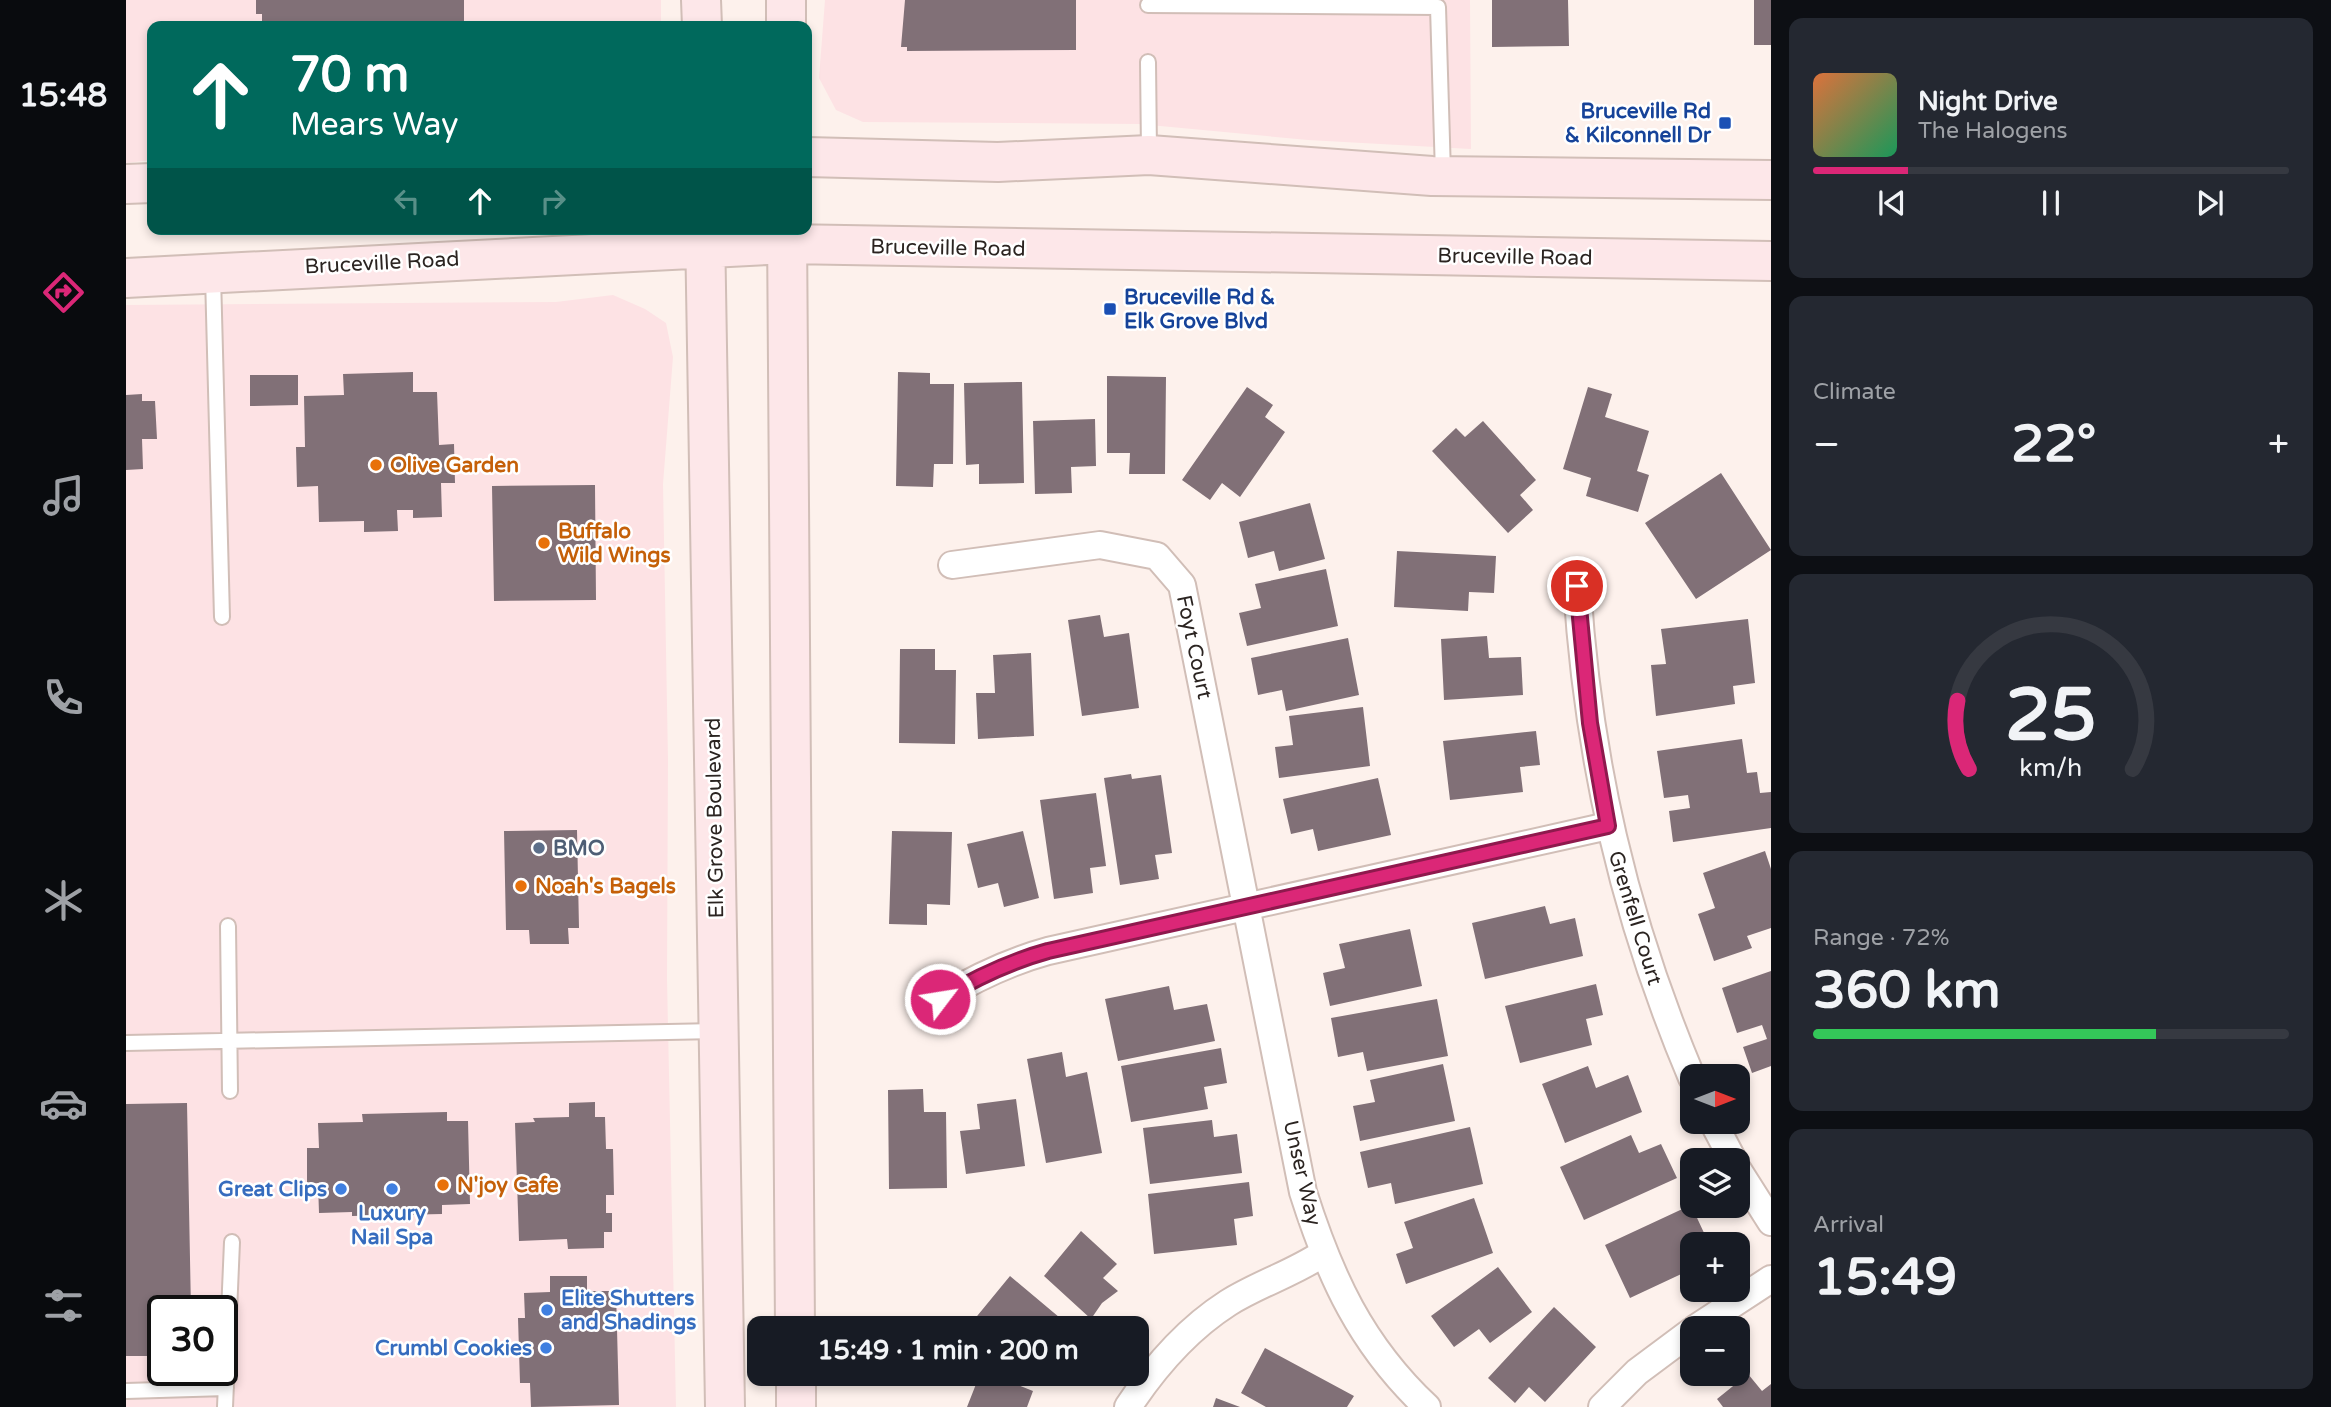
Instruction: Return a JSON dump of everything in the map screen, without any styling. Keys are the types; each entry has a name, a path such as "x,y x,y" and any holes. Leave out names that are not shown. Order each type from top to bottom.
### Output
{"main road":[{"path":"701,0 702,21"},
{"path":"786,0 786,21"},
{"path":"812,157 998,162 1149,155 1443,176 1771,180"},
{"path":"126,184 147,183"},
{"path":"787,237 795,1316"},
{"name":"Bruceville Road","path":"126,278 705,238 787,237 1771,261"},
{"name":"Elk Grove Boulevard","path":"705,238 725,1407"},
{"path":"796,1386 796,1407"}],"street":[{"name":"Foyt Court","path":"952,565 1100,545 1157,556 1182,585 1248,908"},
{"name":"Grenfell Court","path":"1577,586 1591,733 1608,826 1634,924 1664,1011 1686,1064"},
{"path":"940,999 979,975 1013,961 1608,826"},
{"name":"Unser Way","path":"1248,908 1303,1192 1322,1254 1344,1299 1376,1351 1427,1407"},
{"path":"1750,1189 1771,1222"},
{"path":"1128,1407 1155,1368 1198,1325 1228,1303 1294,1273 1322,1254"},
{"path":"1715,1316 1771,1279"},
{"path":"1602,1407 1637,1372 1680,1340"}],"lane":[{"path":"1148,5 1438,4 1443,176"},
{"path":"1148,62 1149,155"},
{"path":"212,272 222,617"},
{"path":"228,926 230,1091"},
{"path":"126,1043 719,1031"},
{"path":"225,1407 232,1242"},
{"path":"126,1391 226,1388"}],"shaded area":[{"path":"126,0 661,0 661,21 147,21 147,161 126,163"},
{"path":"825,0 1470,0 1471,149 1308,140 1139,124 863,122 836,110 819,78"},
{"path":"613,295 645,309 666,323 673,357 663,484 668,760 667,979 676,1407 126,1407 126,305 556,302"}],"building":[{"path":"256,0 464,0 464,21 262,21 262,14 256,14"},
{"path":"905,0 1076,0 1076,50 907,51 907,47 901,47"},
{"path":"1492,0 1568,0 1569,46 1492,47"},
{"path":"1754,0 1771,0 1771,45 1754,45"},
{"name":"Olive Garden","path":"413,372 413,392 437,392 439,445 454,444 455,483 441,483 442,517 413,518 413,510 397,510 398,531 364,532 364,521 319,522 318,486 297,487 296,447 305,447 304,396 344,395 343,374"},
{"path":"898,372 930,373 930,384 954,384 953,464 934,464 933,487 896,486"},
{"path":"250,375 298,375 298,405 250,406"},
{"path":"1107,376 1166,377 1165,474 1129,474 1130,453 1107,453"},
{"path":"1022,382 1024,483 979,484 979,464 966,465 964,383"},
{"path":"1247,387 1273,405 1265,417 1285,432 1240,497 1222,483 1210,500 1182,480"},
{"path":"1588,387 1612,394 1605,417 1649,431 1637,471 1649,475 1638,512 1586,496 1591,478 1563,469"},
{"path":"142,394 142,401 155,401 157,439 142,439 143,469 126,470 126,395"},
{"path":"1095,419 1096,466 1071,467 1072,493 1035,494 1033,421"},
{"path":"1483,421 1536,480 1520,495 1533,510 1508,533 1432,451 1456,428 1465,437"},
{"path":"1721,473 1771,550 1696,599 1645,523"},
{"name":"Buffalo Wild Wings","path":"595,485 596,600 494,601 492,486"},
{"path":"1310,503 1325,559 1279,571 1274,551 1248,558 1239,522"},
{"path":"1397,551 1496,556 1494,593 1469,592 1468,611 1394,607"},
{"path":"1326,569 1338,626 1247,646 1239,613 1261,608 1255,584"},
{"path":"1100,615 1104,637 1129,633 1139,708 1082,716 1068,620"},
{"path":"1748,619 1755,683 1733,686 1735,704 1656,716 1651,665 1666,664 1661,629"},
{"path":"1487,636 1489,658 1521,657 1523,695 1444,700 1441,639"},
{"path":"1348,638 1359,695 1286,711 1282,690 1258,695 1251,658"},
{"path":"900,649 935,649 935,670 956,670 955,744 899,743"},
{"path":"1031,653 1034,736 978,739 976,693 995,693 993,655"},
{"path":"1363,707 1370,766 1279,778 1275,747 1293,745 1289,716"},
{"path":"1536,731 1540,765 1520,767 1523,792 1450,800 1443,741"},
{"path":"1742,739 1747,773 1757,772 1760,793 1771,792 1771,828 1673,842 1669,811 1690,808 1688,795 1664,798 1657,751"},
{"path":"1131,774 1132,779 1161,775 1172,853 1155,855 1159,879 1120,885 1104,778"},
{"path":"1378,778 1391,835 1318,851 1313,829 1291,834 1283,799"},
{"path":"1096,793 1106,866 1090,868 1093,893 1054,899 1040,800"},
{"path":"577,830 579,928 568,928 569,944 530,944 529,930 506,930 504,831"},
{"path":"892,831 952,832 950,905 927,904 927,925 889,924"},
{"path":"1023,831 1039,898 1004,907 998,883 978,888 967,844"},
{"path":"1765,851 1771,869 1771,928 1747,936 1752,948 1714,961 1698,914 1715,908 1703,873"},
{"path":"1545,906 1550,924 1575,918 1583,956 1485,979 1472,923"},
{"path":"1410,929 1422,986 1330,1006 1323,973 1345,968 1339,944"},
{"path":"1771,971 1771,1066 1752,1073 1743,1047 1767,1039 1762,1025 1737,1033 1722,988"},
{"path":"1596,984 1603,1015 1586,1019 1592,1045 1520,1063 1505,1006"},
{"path":"1169,986 1174,1010 1207,1004 1215,1041 1118,1061 1105,999"},
{"path":"1437,999 1448,1056 1367,1071 1363,1052 1338,1057 1331,1018"},
{"path":"1221,1048 1227,1083 1204,1087 1208,1109 1131,1122 1121,1066"},
{"path":"1062,1052 1066,1077 1087,1072 1102,1153 1046,1163 1027,1059"},
{"path":"1443,1064 1455,1121 1360,1141 1353,1106 1375,1102 1370,1080"},
{"path":"1588,1066 1596,1088 1628,1075 1642,1112 1565,1143 1542,1084"},
{"path":"923,1089 924,1112 946,1112 947,1188 889,1189 888,1090"},
{"path":"1016,1099 1025,1166 966,1174 960,1131 980,1129 977,1104"},
{"path":"595,1102 595,1117 605,1117 606,1149 613,1149 614,1195 606,1195 606,1213 612,1213 612,1232 604,1232 604,1248 568,1249 567,1239 519,1241 515,1123 535,1122 533,1118 569,1117 569,1103"},
{"path":"187,1103 191,1295 147,1295 147,1356 126,1356 126,1104"},
{"path":"447,1112 447,1121 468,1121 470,1204 442,1205 442,1214 352,1216 352,1212 319,1213 318,1183 307,1184 307,1148 319,1148 318,1123 363,1122 362,1114"},
{"path":"1212,1120 1214,1137 1237,1134 1242,1173 1150,1184 1143,1128"},
{"path":"1470,1127 1483,1184 1395,1204 1391,1183 1368,1188 1360,1152"},
{"path":"1631,1135 1639,1153 1661,1144 1677,1178 1584,1220 1560,1167"},
{"path":"1249,1182 1253,1216 1234,1219 1237,1245 1154,1254 1148,1194"},
{"path":"1474,1198 1493,1253 1406,1284 1396,1254 1413,1248 1404,1222"},
{"path":"1680,1210 1680,1218 1697,1218 1704,1232 1680,1232 1680,1275 1630,1298 1605,1245"},
{"path":"1081,1231 1117,1264 1103,1278 1118,1291 1102,1303 1093,1316 1088,1316 1044,1276"},
{"path":"1498,1267 1532,1312 1490,1343 1479,1329 1454,1347 1431,1316"},
{"path":"550,1276 587,1276 587,1291 616,1291 619,1405 531,1407 530,1383 520,1383 518,1318 525,1318 524,1293 550,1292"},
{"path":"1010,1276 1058,1316 977,1316"},
{"path":"1554,1307 1596,1347 1545,1402 1529,1387 1515,1403 1488,1378"},
{"path":"1265,1348 1354,1396 1347,1407 1266,1407 1241,1393"},
{"path":"1750,1376 1762,1391 1771,1384 1771,1407 1723,1407 1717,1399 1733,1386 1750,1386"},
{"path":"975,1386 1020,1386 1033,1391 1027,1407 967,1407"},
{"path":"1216,1398 1240,1407 1213,1407"}],"place":[{"name":"Bruceville Rd & Kilconnell Dr","path":"1725,123"},
{"name":"Bruceville Rd & Elk Grove Blvd","path":"1110,309"},
{"name":"Olive Garden","path":"376,465"},
{"name":"Buffalo Wild Wings","path":"544,543"},
{"name":"BMO","path":"539,848"},
{"name":"Noah's Bagels","path":"521,886"},
{"name":"N'joy Cafe","path":"443,1185"},
{"name":"Great Clips","path":"341,1189"},
{"name":"Luxury Nail Spa","path":"392,1189"},
{"name":"Elite Shutters and Shadings","path":"547,1310"},
{"name":"Crumbl Cookies","path":"546,1348"}],"route":[{"path":"940,999 979,975 1048,951 1608,826 1590,723 1577,586"}]}
